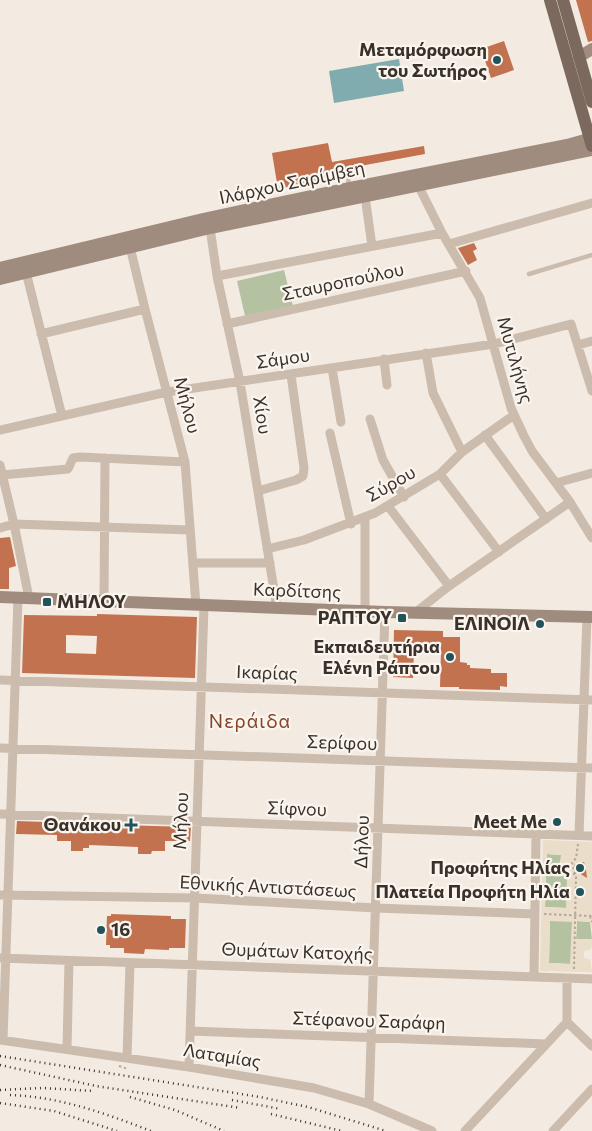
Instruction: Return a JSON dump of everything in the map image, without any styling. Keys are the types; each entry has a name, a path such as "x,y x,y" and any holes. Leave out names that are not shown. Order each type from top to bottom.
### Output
{"main road":[{"path":"550,0 591,143"},
{"path":"563,0 592,102"},
{"path":"579,57 592,49"},
{"name":"Ιλάρχου Σαρίμβεη","path":"0,268 349,182 567,145 591,143"},
{"name":"Ιλάρχου Σαρίμβεη","path":"0,279 210,228 418,185 591,143"},
{"name":"Καρδίτσης","path":"0,597 385,612 590,617"}],"street":[{"name":"Μυτιλήνης","path":"418,185 442,233 466,271 480,298 514,415 532,451 589,526 592,538"},
{"path":"365,196 372,246"},
{"path":"449,244 592,203"},
{"name":"Χίου","path":"210,228 216,276 240,382 277,608"},
{"path":"216,276 442,233"},
{"name":"Μήλου","path":"130,247 144,309 185,462 190,530 200,605 201,687 189,1067"},
{"name":"Σταυροπούλου","path":"227,324 466,271"},
{"path":"26,272 62,416"},
{"path":"41,334 144,309"},
{"name":"Σάμου","path":"0,430 167,392 494,344 571,324 578,345"},
{"path":"592,341 578,345 592,391"},
{"path":"426,353 433,393 462,452"},
{"path":"384,359 387,385"},
{"path":"332,368 341,422"},
{"path":"258,491 296,480 303,476 304,468 291,374"},
{"name":"Σύρου","path":"268,549 304,540 351,524 388,506 440,474 462,452 514,415"},
{"path":"370,419 383,460 404,497"},
{"path":"330,433 351,524"},
{"path":"485,435 546,519"},
{"path":"2,475 68,469 73,458 185,462"},
{"path":"104,602 105,458"},
{"path":"0,465 14,524 23,598 15,681 10,814 4,895 2,1040"},
{"path":"556,483 592,473"},
{"path":"440,474 499,552"},
{"path":"416,612 449,586 570,502"},
{"path":"388,506 449,586"},
{"path":"365,518 365,611"},
{"path":"0,528 14,524 190,530"},
{"path":"194,563 270,563"},
{"name":"Δήλου","path":"369,1104 385,612"},
{"path":"579,836 581,768 588,700 590,617"},
{"name":"Ικαρίας","path":"0,680 588,700"},
{"name":"Σερίφου","path":"0,748 592,768"},
{"name":"Σίφνου","path":"0,814 592,836"},
{"path":"534,977 536,834"},
{"name":"Εθνικής Αντιστάσεως","path":"4,895 194,898 535,914"},
{"name":"Θυμάτων Κατοχής","path":"3,958 592,980"},
{"path":"66,1049 69,960"},
{"path":"127,1058 130,963"},
{"path":"465,1131 567,1022 570,979"},
{"path":"567,1022 592,1046"},
{"name":"Στέφανου Σαράφη","path":"190,1031 546,1044"},
{"name":"Λαταμίας","path":"2,1040 189,1067 314,1088 369,1104 432,1131"},
{"path":"553,1131 592,1090"}],"lane":[{"path":"529,274 592,255"}],"path":[{"path":"570,979 576,915 576,874 572,863 576,858 579,836"},
{"path":"536,873 576,874"},
{"path":"535,914 591,916 592,922"}],"green space":[{"path":"284,270 293,306 245,316 237,281"},
{"path":"547,854 561,855 559,872 546,871"},
{"path":"546,875 567,876 567,908 545,907"},
{"path":"550,921 572,921 571,964 549,963"},
{"path":"577,921 590,922 592,939 576,940"}],"shaded area":[{"name":"Πλατεία Προφήτη Ηλία","path":"543,840 592,842 592,928 590,922 577,921 576,939 592,939 592,947 590,950 584,951 584,958 590,959 592,972 540,971","holes":["547,854 561,855 561,869 559,872 546,871","546,876 567,876 566,908 545,907","550,921 572,922 570,964 549,963"]}],"water":[{"path":"399,59 404,91 334,103 329,71"}],"building":[{"path":"576,0 592,0 592,41 588,42"},
{"name":"Μεταμόρφωση του Σωτήρος","path":"504,41 514,70 491,78 481,49"},
{"path":"328,143 332,162 424,146 425,154 333,171 335,178 278,189 272,153"},
{"path":"474,243 477,249 473,251 477,260 468,265 458,248"},
{"path":"10,537 16,566 9,568 9,589 0,589 0,538"},
{"path":"97,614 197,617 195,678 22,673 24,615 97,616","holes":["66,635 97,636 96,654 66,653"]},
{"path":"394,630 443,631 443,637 460,637 460,662 467,663 467,665 470,665 470,668 491,669 491,673 507,673 507,687 500,686 500,690 440,687 441,651 414,650 413,678 393,677"},
{"path":"17,821 191,827 190,841 165,841 165,851 152,851 151,854 138,854 138,847 89,845 89,848 83,848 83,851 71,851 71,841 57,841 57,835 16,834"},
{"name":"Προφήτης Ηλίας","path":"584,862 587,878 577,873 574,865"},
{"path":"111,914 171,916 171,919 186,919 185,948 169,948 169,950 145,949 144,954 124,953 124,948 110,948 110,945 106,945 107,916 111,916"}],"railway":[{"path":"0,1056 260,1097 308,1107 386,1131"},
{"path":"0,1065 96,1086 241,1108"},
{"path":"0,1090 43,1088 93,1091"},
{"path":"10,1095 29,1096 82,1107 151,1131"},
{"path":"130,1097 175,1110 224,1131"},
{"path":"232,1100 281,1109"},
{"path":"0,1103 54,1111 117,1131"},
{"path":"271,1114 342,1131"}],"place":[{"name":"Μεταμόρφωση του Σωτήρος","path":"497,60"},
{"name":"ΜΗΛΟΥ","path":"47,602"},
{"name":"ΡΑΠΤΟΥ","path":"402,618"},
{"name":"ΕΛΙΝΟΙΛ","path":"540,624"},
{"name":"Εκπαιδευτήρια Ελένη Ράπτου","path":"450,657"},
{"name":"Meet Me","path":"557,822"},
{"name":"Θανάκου","path":"131,825"},
{"name":"Προφήτης Ηλίας","path":"580,868"},
{"name":"Πλατεία Προφήτη Ηλία","path":"580,892"},
{"name":"16","path":"101,930"}],"district":[{"name":"Νεράιδα","path":"250,721"}]}
